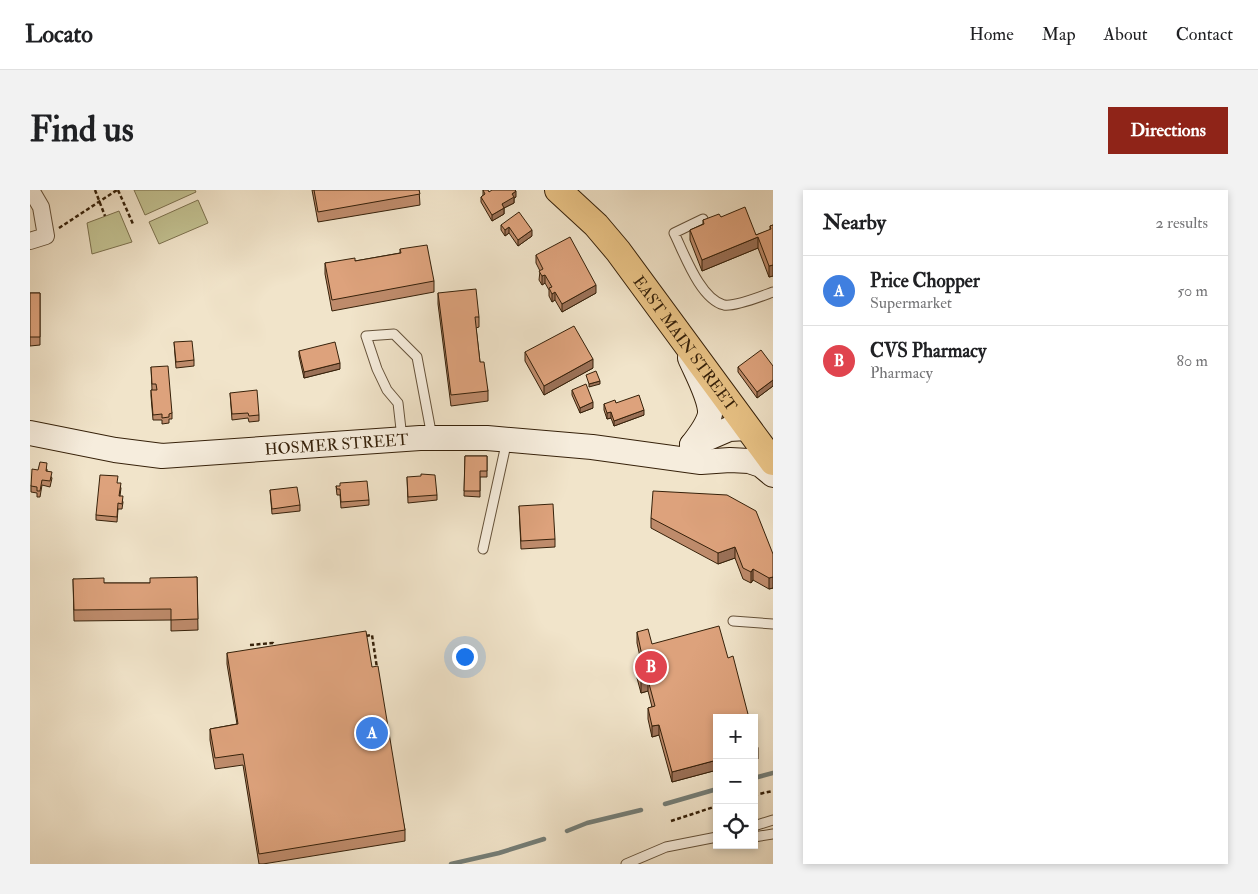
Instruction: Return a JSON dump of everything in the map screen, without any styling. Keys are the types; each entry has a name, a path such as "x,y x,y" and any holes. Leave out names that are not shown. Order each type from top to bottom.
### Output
{"main road":[{"name":"EAST MAIN STREET","path":"558,190 596,225"},
{"name":"EAST MAIN STREET","path":"577,190 596,225 773,462"}],"street":[{"path":"30,240 46,236 40,207 31,190"},
{"path":"684,342 709,404 710,414 696,454"},
{"name":"HOSMER STREET","path":"696,454 729,429 747,428"},
{"name":"HOSMER STREET","path":"30,433 115,450 162,456 432,438 507,439 643,454 676,450 730,460 749,461 761,465 773,475"}],"lane":[{"path":"704,219 674,233 707,295 725,305 746,301 773,292"},
{"path":"402,441 398,403 387,390 377,369 366,336 394,334 417,357 432,438"},
{"path":"483,549 507,439"},
{"path":"732,621 773,624"},
{"path":"758,825 773,820"},
{"path":"758,836 773,834"},
{"path":"626,864 666,847 713,839"}],"path":[{"path":"95,190 105,216"},
{"path":"45,232 61,227 118,190 133,224"},
{"path":"362,637 372,635 378,672"},
{"path":"250,646 272,643 277,651 269,652"},
{"path":"758,794 773,791"},
{"path":"671,821 713,807"}],"shaded area":[{"path":"134,190 195,190 196,192 145,215"},
{"path":"198,200 208,223 159,244 149,222"},
{"path":"119,211 132,242 92,254 87,223"}],"building":[{"path":"314,190 419,190 420,194 318,212"},
{"path":"483,190 488,190 489,192 492,190 516,191 512,194 514,197 502,204 504,208 492,215 481,197 485,194"},
{"path":"745,207 756,235 771,229 770,226 773,225 773,265 769,266 758,237 702,260 690,230 704,224 703,220 719,214 721,217"},
{"path":"519,212 532,230 518,240 509,227 505,230 501,225"},
{"path":"570,237 596,285 562,304 555,292 552,294 549,288 552,287 545,275 542,276 539,271 543,269 536,255"},
{"path":"427,245 434,281 332,300 325,263 355,258 355,261 401,253 400,249"},
{"path":"476,289 479,317 475,317 480,362 484,362 488,391 451,395 438,293"},
{"path":"30,293 40,293 40,337 30,337"},
{"path":"574,326 593,359 544,386 525,352"},
{"path":"192,341 194,360 176,362 174,342"},
{"path":"335,342 340,363 304,372 299,351"},
{"path":"761,350 773,366 773,380 757,392 738,367"},
{"path":"168,366 172,413 169,414 169,417 162,418 162,414 153,415 151,390 157,390 156,384 152,384 151,367"},
{"path":"596,371 600,381 589,384 586,375"},
{"path":"586,384 593,402 580,408 572,390"},
{"path":"257,390 259,415 249,416 248,413 232,414 230,393"},
{"path":"639,395 644,410 614,421 611,412 607,413 604,404 615,400 616,403"},
{"path":"465,456 487,456 487,471 480,471 480,491 464,491"},
{"path":"40,462 47,463 46,471 52,472 50,481 42,480 40,491 37,491 37,487 31,486 32,469 38,470"},
{"path":"421,474 435,475 437,495 408,497 407,477 421,476"},
{"path":"100,475 118,476 117,483 121,483 119,496 123,496 122,504 118,503 117,517 96,515"},
{"path":"367,481 369,500 341,502 340,489 337,489 336,486 340,486 340,483"},
{"path":"297,487 300,505 272,509 270,490"},
{"path":"653,491 727,495 756,511 773,554 773,577 769,578 753,569 751,572 743,568 735,547 718,553 651,518"},
{"path":"553,504 555,539 521,541 519,506"},
{"path":"197,577 198,619 171,620 171,609 74,610 73,579 104,578 104,583 150,583 150,578"},
{"path":"719,626 728,658 733,656 748,714 713,714 713,761 672,772 659,725 652,726 648,708 655,706 648,680 641,682 637,667 644,665 637,632 648,629 652,644"},
{"path":"366,631 372,667 378,666 405,830 259,854 243,754 215,758 210,729 238,724 227,653"}],"waterway":[{"path":"758,777 773,773"},
{"path":"665,804 713,790"},
{"path":"567,831 587,823 641,810"},
{"path":"451,864 499,853 544,839"}],"place":[{"name":"CVS Pharmacy","path":"651,667"},
{"name":"Price Chopper","path":"372,733"}]}
